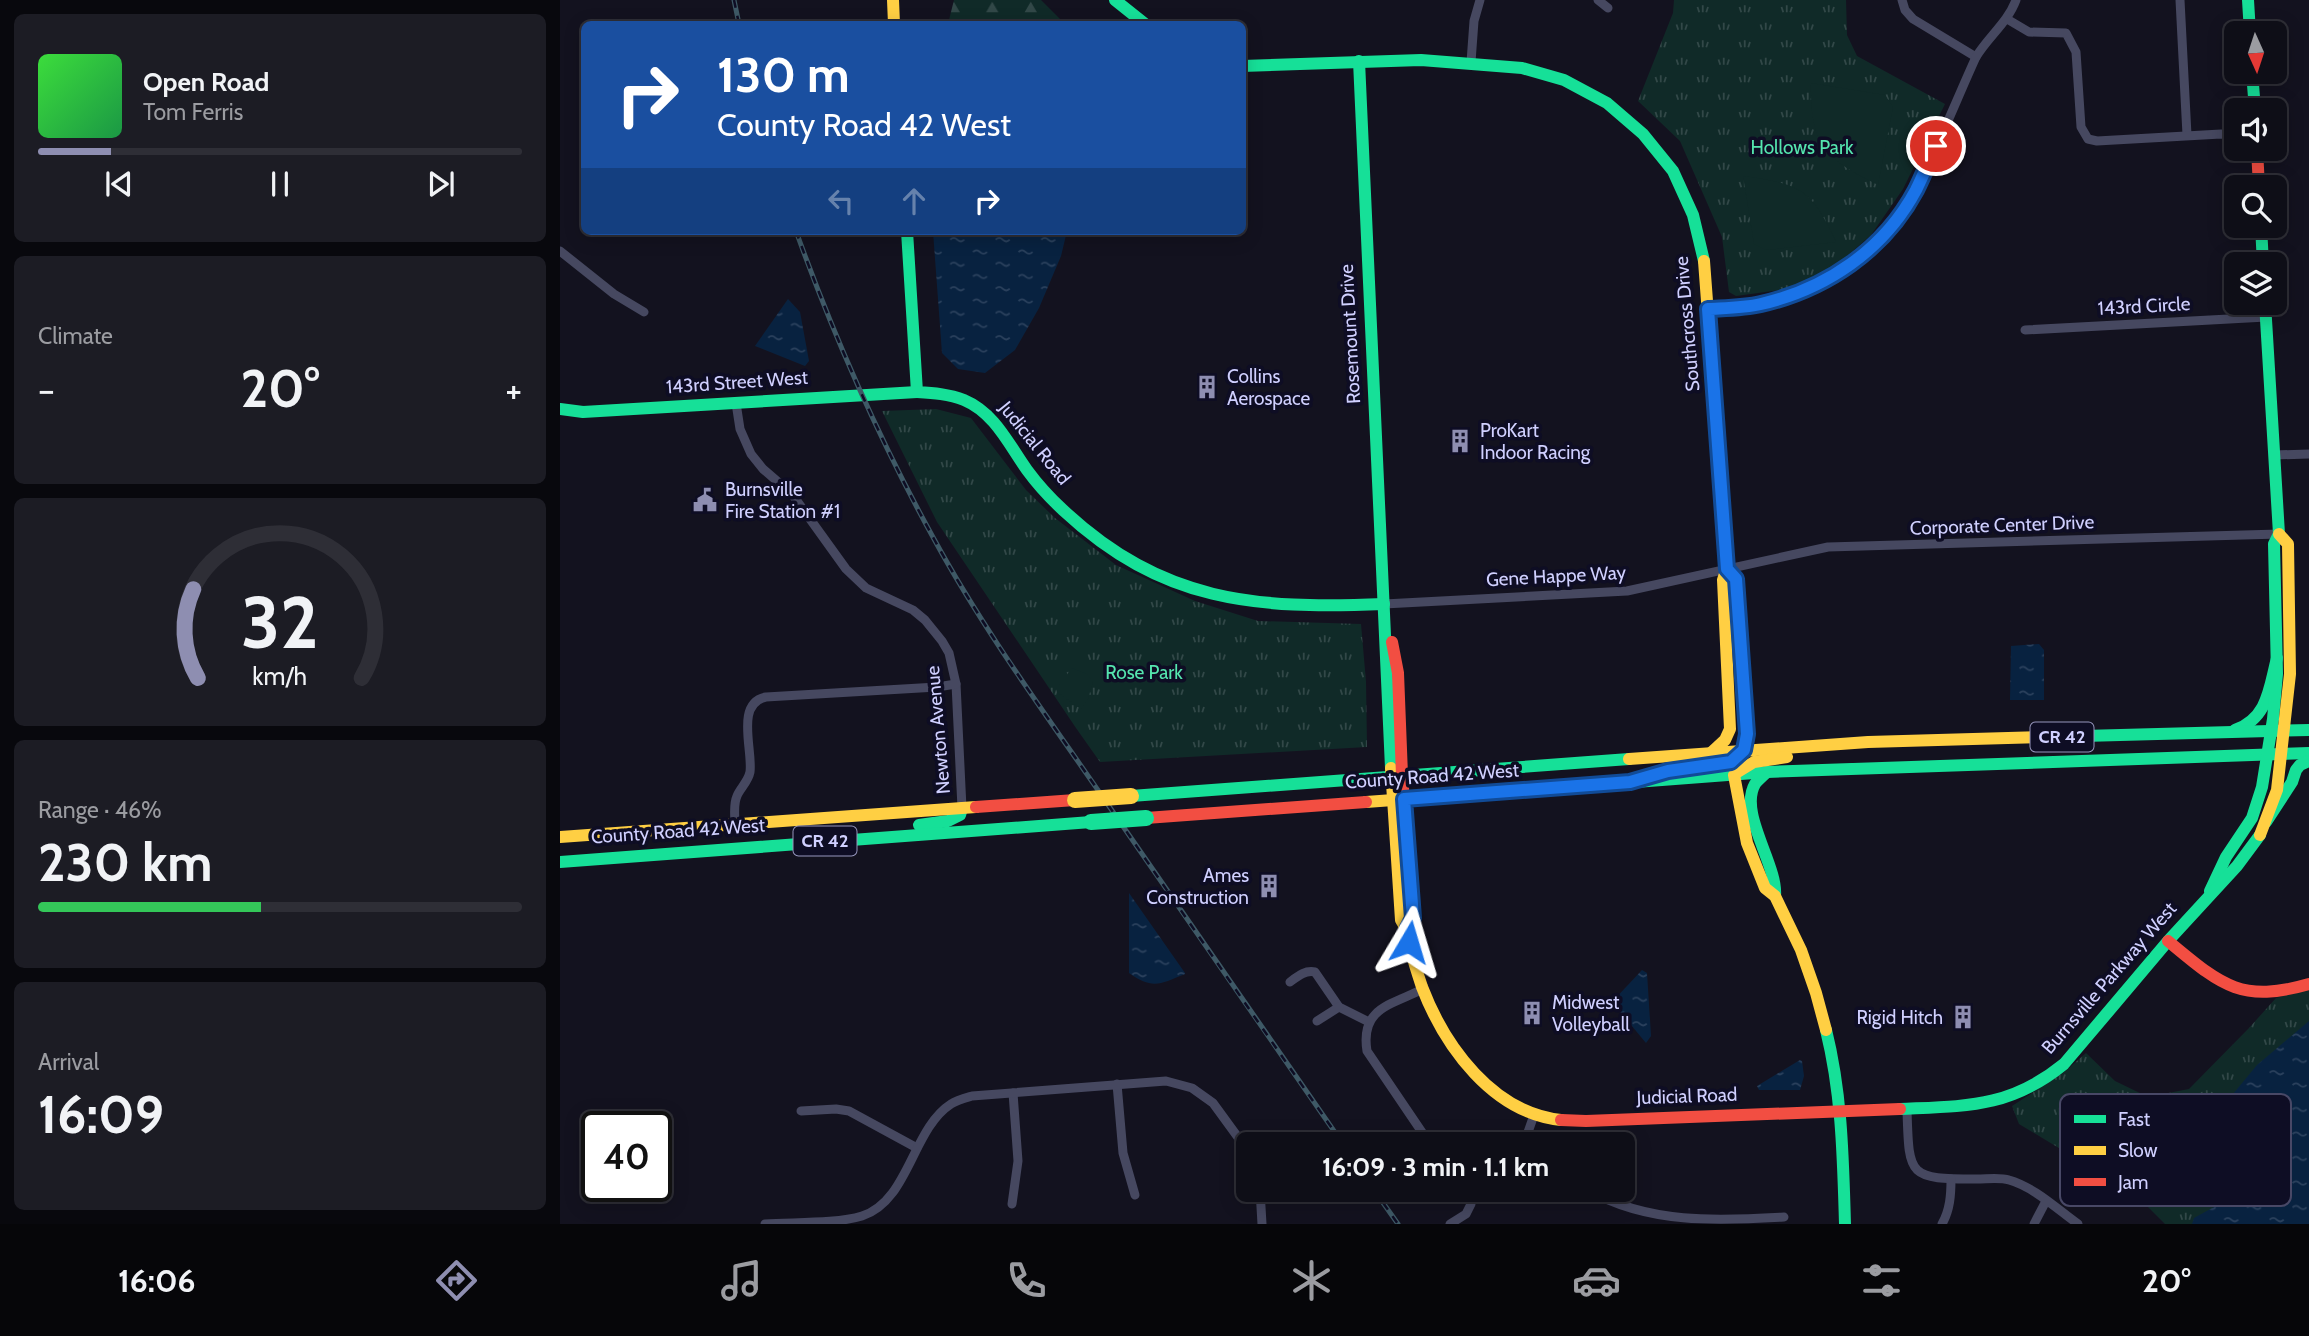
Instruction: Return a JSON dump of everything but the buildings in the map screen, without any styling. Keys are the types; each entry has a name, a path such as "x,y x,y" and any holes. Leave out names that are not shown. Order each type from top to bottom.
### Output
{"main road":[{"path":"893,0 894,21"},
{"path":"1115,0 1141,21"},
{"path":"2248,0 2249,21"},
{"name":"Southcross Drive","path":"1246,66 1410,60 1471,62 1522,68 1564,80 1606,103 1643,134 1672,172 1693,215 1704,257 1727,569 1723,580 1730,729 1723,744 1711,752"},
{"name":"Rosemount Drive","path":"1359,61 1384,604 1397,776"},
{"path":"907,235 917,392"},
{"path":"2266,315 2279,534 2274,544 2278,731"},
{"name":"Judicial Road","path":"917,392 943,393 965,400 986,412 1040,486 1066,513 1104,544 1146,570 1208,594 1251,604 1309,607 1384,604"},
{"name":"143rd Street West","path":"560,409 583,412 917,392"},
{"path":"2278,731 2291,657 2288,544 2279,534"},
{"name":"Southcross Drive","path":"1727,569 1736,579 1747,734 1744,750"},
{"path":"2231,732 2253,722 2259,716 2277,658"},
{"name":"County Road 42 West","path":"560,837 1868,742 2309,730"},
{"name":"Burnsville Parkway West","path":"2203,904 2225,857 2252,818 2274,754 2278,731"},
{"path":"1845,1224 1841,1111 1832,1054 1801,950 1775,896 1765,888 1747,843 1734,775 1754,762 1868,742"},
{"path":"1630,782 1668,771 1726,764 1738,758 1744,750"},
{"name":"County Road 42 West","path":"560,862 1767,772 2309,753"},
{"name":"Burnsville Parkway West","path":"1841,1111 1973,1106 2007,1099 2046,1080 2073,1055 2168,942 2249,852 2266,822 2277,790 2274,754"},
{"path":"2266,822 2292,782 2296,770 2309,761"},
{"path":"1767,772 1755,784 1753,804 1766,859 1777,882 1775,896"},
{"name":"Judicial Road","path":"1397,776 1401,920 1408,928 1412,956 1423,989 1451,1041 1476,1076 1497,1095 1534,1115 1586,1121 1841,1111"},
{"path":"965,831 971,820 1075,800"},
{"path":"806,843 947,821 960,815 962,808"},
{"path":"560,826 620,833"},
{"path":"2168,942 2217,981 2238,990 2259,993 2292,990 2309,984"}],"street":[{"path":"1471,62 1474,21 1480,0"},
{"path":"1598,0 1608,8"},
{"path":"1902,0 1905,10 1913,19 1976,57"},
{"path":"1708,309 1759,305 1800,293 1840,273 1873,246 1896,220 1915,191 1976,57 1985,41 2007,19 2016,0"},
{"path":"2180,0 2188,135"},
{"path":"2007,19 2029,32 2066,33 2076,51 2081,127 2088,139 2097,142 2188,135 2224,136"},
{"path":"560,251 614,293 644,312"},
{"name":"143rd Circle","path":"2025,330 2224,313"},
{"name":"Newton Avenue","path":"736,403 740,429 756,461 792,494 856,580 877,594 913,610 934,630 949,653 956,684 962,808"},
{"path":"2274,455 2309,454"},
{"name":"Corporate Center Drive","path":"1727,569 1828,548 2279,534"},
{"name":"Gene Happe Way","path":"1384,604 1627,591 1727,569"},
{"path":"735,824 735,801 750,774 748,715 757,700 956,684"},
{"path":"1290,982 1303,973 1315,972 1339,1007 1368,1022"},
{"path":"1422,1132 1367,1051 1366,1028 1372,1015 1423,989"},
{"path":"1317,1021 1339,1007"},
{"path":"765,1224 848,1218 864,1215 877,1208 890,1196 934,1118 952,1103 972,1096 1166,1081 1192,1088 1213,1103 1236,1135"},
{"path":"1117,1084 1122,1153 1135,1195"},
{"path":"1012,1204 1018,1161 1013,1093"},
{"path":"1906,1110 1908,1154 1912,1166 1919,1173 1951,1179 2007,1179 2023,1185 2078,1224"},
{"path":"801,1111 849,1111 917,1148"},
{"path":"1528,1132 1534,1115"},
{"path":"1942,1224 1951,1198 1951,1179"},
{"path":"2034,1224 2046,1201"},
{"path":"1261,1202 1262,1224"},
{"path":"1450,1224 1466,1214 1471,1202"},
{"path":"1615,1202 1663,1218 1717,1222 1784,1217"}],"green space":[{"path":"954,0 1041,0 1062,21 949,21"},
{"name":"Hollows Park","path":"1674,0 1846,0 1847,35 1857,56 1945,104 1903,189 1871,235 1830,271 1787,289 1736,296 1729,292 1722,237 1680,141 1638,101 1673,13"},
{"path":"1811,83 1885,95 1893,107 1878,185 1845,166 1824,147 1813,121"},
{"path":"1743,176 1791,186 1811,199 1836,242 1766,250 1754,244"},
{"name":"Rose Park","path":"936,409 971,418 1026,490 1055,518 1116,565 1195,601 1258,621 1361,624 1366,682 1367,747 1100,762 937,522 882,411"},
{"path":"1072,668 1087,674 1093,682 1088,699 1081,709 1056,689"},
{"path":"2309,989 2309,1224 2165,1224 2147,1206 2291,1206 2291,1094 2163,1094 2189,1089 2276,998"},
{"path":"2086,1053 2115,1081 2142,1094 2060,1094 2060,1149 2019,1124 2012,1106 2063,1073"}],"water":[{"path":"933,235 1066,235 1061,256 1039,308 1015,350 985,373 958,369 942,353"},
{"path":"788,299 800,312 809,361 805,366 755,346"},
{"path":"2039,644 2044,650 2044,700 2010,700 2011,646"},
{"path":"1129,893 1185,974 1157,984 1144,982 1129,973"},
{"path":"1642,970 1647,973 1651,1036 1646,1043 1612,1002"},
{"path":"2309,1021 2309,1224 2192,1224 2194,1218 2214,1206 2291,1206 2291,1094 2233,1094 2257,1065"},
{"path":"1800,1060 1804,1076 1800,1090 1759,1090 1757,1086"}],"railway":[{"path":"734,0 738,21"},
{"path":"798,235 842,349 877,426 914,502 953,572 993,638 1335,1132"},
{"path":"1382,1202 1398,1224"}],"traffic: fast":[{"path":"1115,0 1141,21"},
{"path":"2248,0 2249,21"},
{"path":"1246,66 1421,60 1522,68 1564,80 1607,103 1643,134 1673,171 1693,215 1704,261"},
{"path":"1359,61 1391,768"},
{"path":"2253,84 2254,98"},
{"path":"907,235 917,392 958,398 984,413 1000,430 1044,491 1100,541 1137,565 1174,582 1213,594 1252,601 1293,604 1384,604"},
{"path":"2262,238 2262,252"},
{"path":"2210,891 2226,857 2252,818 2262,787 2273,719 2277,674 2274,544 2279,534 2266,315"},
{"path":"560,409 583,412 917,392"},
{"path":"2235,730 2246,725 2261,710 2277,658"},
{"path":"2046,737 2309,730"},
{"path":"1697,768 1731,762 1744,750"},
{"path":"1596,785 1767,772 2309,753"},
{"path":"1131,796 1629,759"},
{"path":"2266,822 2292,782 2296,770 2309,761"},
{"path":"1767,772 1755,784 1751,809 1771,870 1775,896"},
{"path":"919,825 948,821 960,815 962,808"},
{"path":"1091,822 1146,818"},
{"path":"560,862 1091,822"},
{"path":"1900,1109 1967,1105 2006,1097 2025,1089 2064,1064 2168,941 2237,866 2260,835"},
{"path":"1826,1030 1839,1102 1845,1224"}],"traffic: slow":[{"path":"893,0 894,21"},
{"path":"1704,261 1727,568 1723,580 1730,729 1725,740 1711,753"},
{"path":"2260,835 2277,790 2290,674 2288,544 2279,534"},
{"path":"1629,759 1868,742 2046,737"},
{"path":"1736,773 1754,762 1787,757"},
{"path":"1391,768 1401,920 1432,1010 1458,1054 1493,1091 1536,1115 1561,1120"},
{"path":"1734,775 1747,843 1765,888 1775,896 1801,950 1826,1030"},
{"path":"1366,802 1596,785"},
{"path":"1075,800 1131,796"},
{"path":"560,837 976,807"}],"traffic: jam":[{"path":"2258,161 2258,175"},
{"path":"1727,568 1736,579 1747,734 1744,750"},
{"path":"1392,642 1398,673 1402,775 1413,918 1408,928"},
{"path":"976,807 1075,800"},
{"path":"1146,818 1366,802"},
{"path":"2168,941 2217,979 2248,991 2285,990 2309,984"},
{"path":"1561,1120 1900,1109"}],"place":[{"name":"Collins Aerospace","path":"1207,387"},
{"name":"ProKart Indoor Racing","path":"1460,441"},
{"name":"Burnsville Fire Station #1","path":"705,500"},
{"name":"Ames Construction","path":"1269,886"},
{"name":"Midwest Volleyball","path":"1532,1013"},
{"name":"Rigid Hitch","path":"1963,1017"}],"route":[{"path":"1409,942 1408,928 1413,918 1404,799 1630,782 1668,771 1726,764 1738,758 1744,750 1747,734 1736,579 1727,569 1708,309 1759,305 1800,293 1840,273 1873,246 1896,220 1915,191 1936,146"}]}
